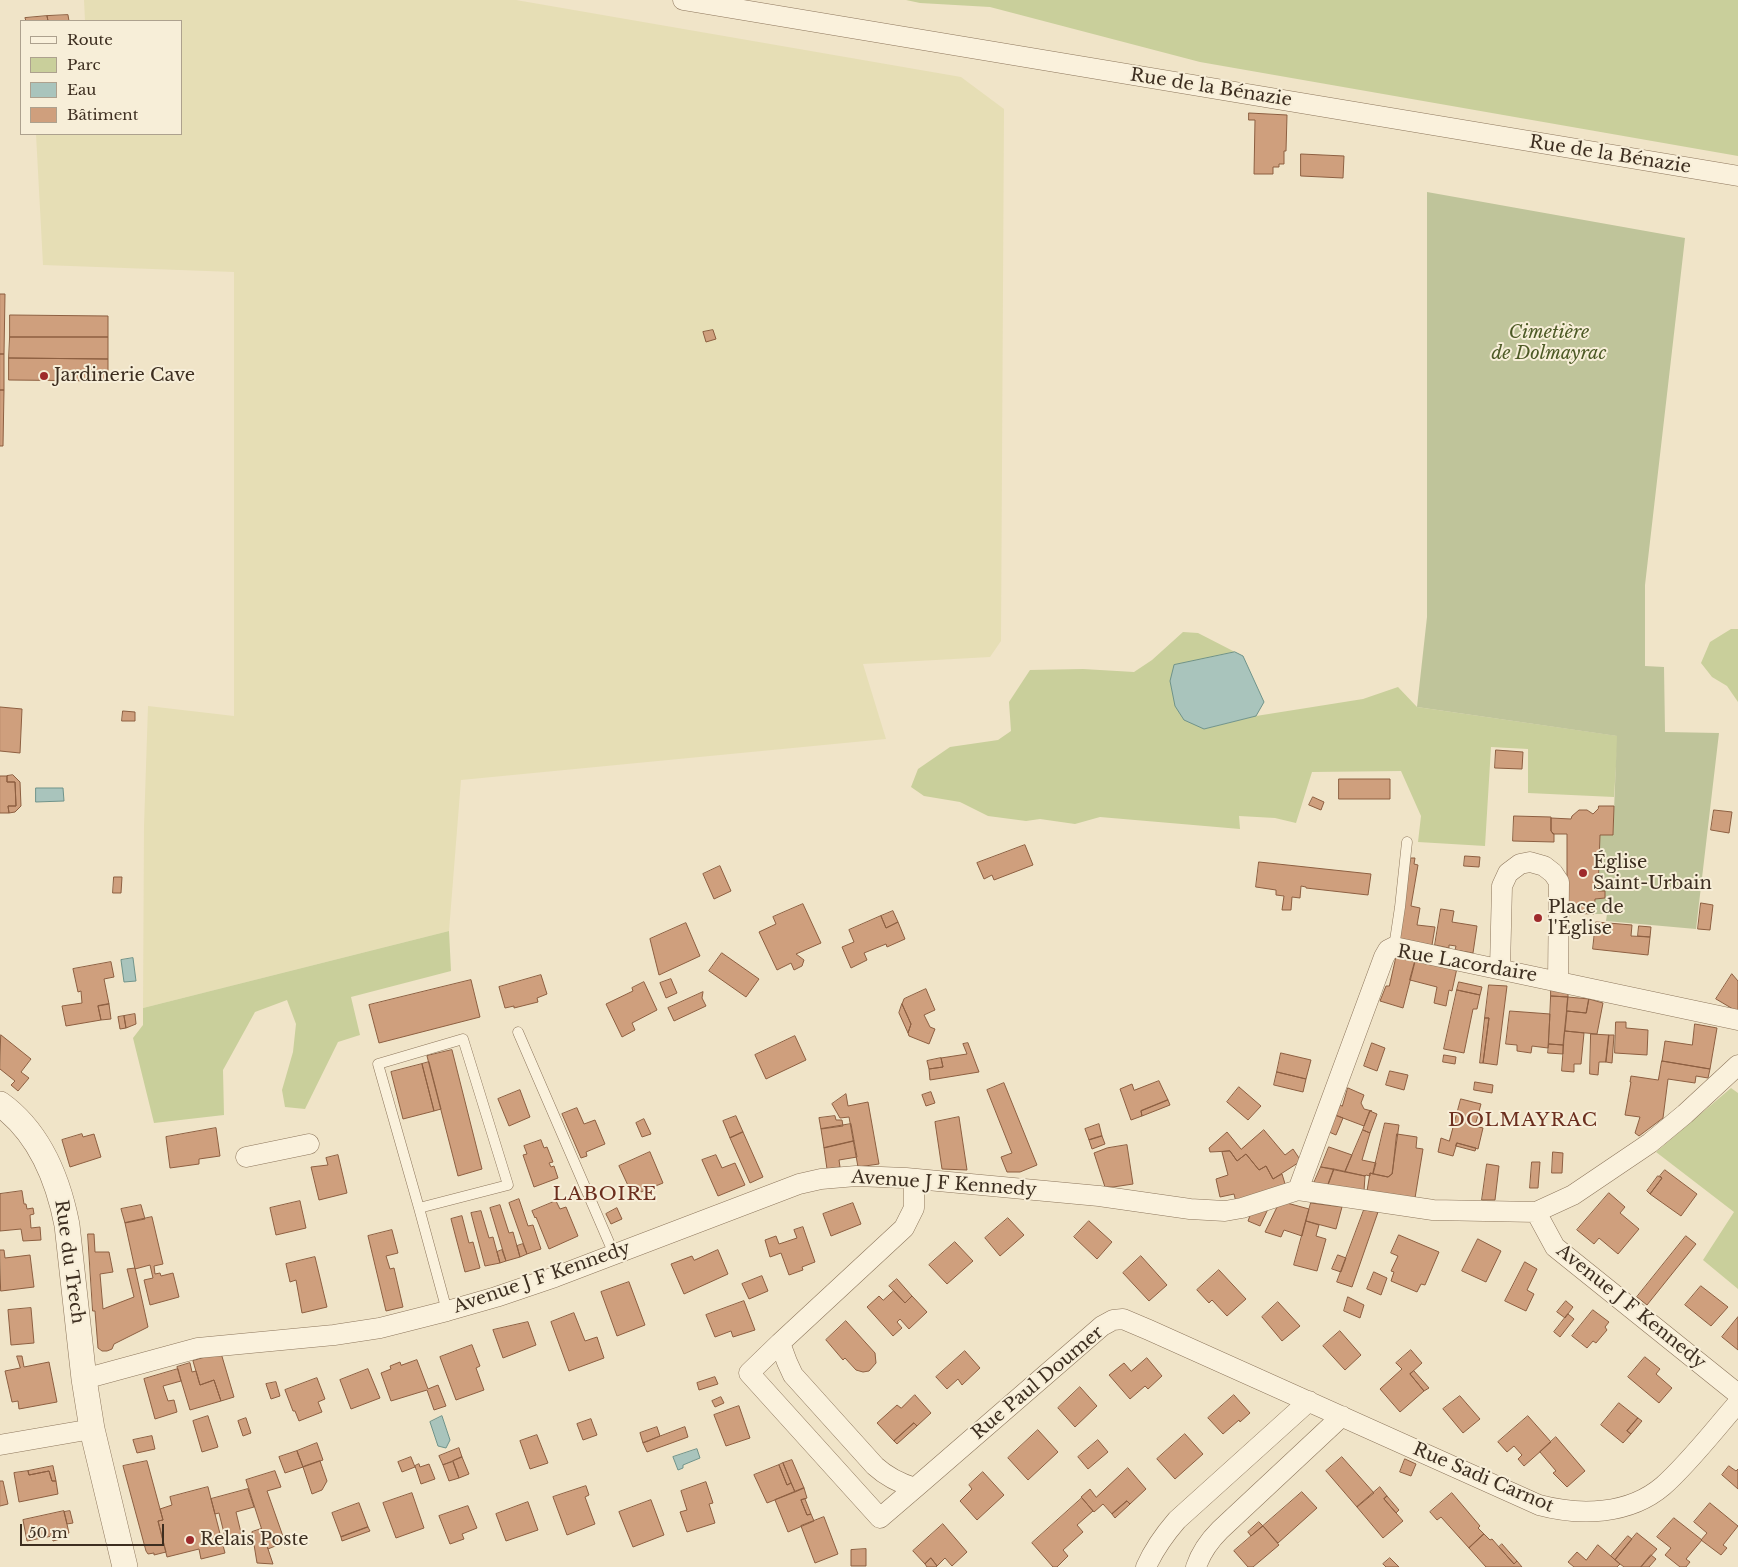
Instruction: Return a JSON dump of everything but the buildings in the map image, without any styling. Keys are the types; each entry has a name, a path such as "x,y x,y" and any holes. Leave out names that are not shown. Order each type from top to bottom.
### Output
{"street":[{"name":"Rue de la Bénazie","path":"683,0 1738,176"},
{"path":"1500,968 1502,886 1508,873 1520,864 1530,862 1544,866 1553,873 1559,882 1558,982"},
{"name":"Rue Lacordaire","path":"1298,1190 1384,957 1388,950 1394,947 1738,1020"},
{"path":"1536,1212 1573,1195 1650,1143 1738,1066"},
{"name":"Rue du Trech","path":"0,1104 23,1125 36,1142 54,1176 63,1202 84,1379"},
{"path":"246,1157 309,1144"},
{"name":"Avenue J F Kennedy","path":"84,1379 198,1348 342,1334 380,1328 447,1311 521,1288 799,1184 821,1179 856,1176 914,1179 1099,1196 1225,1211 1242,1208 1298,1190 1433,1210 1536,1212 1555,1247 1738,1394"},
{"name":"Rue Paul Doumer","path":"914,1179 914,1208 904,1228 749,1373 880,1518 1102,1326 1113,1320 1123,1320 1140,1327 1309,1402"},
{"path":"780,1343 793,1375 874,1466 899,1483 915,1488"},
{"path":"84,1379 92,1428 125,1567"},
{"path":"1146,1567 1162,1537 1177,1520 1309,1402"},
{"name":"Rue Sadi Carnot","path":"1309,1402 1540,1506 1580,1512 1600,1512 1619,1508 1641,1499 1662,1487 1738,1403"},
{"path":"1196,1567 1200,1556 1220,1530 1342,1416"},
{"path":"0,1445 92,1428"}],"lane":[{"path":"1394,947 1407,842"},
{"path":"518,1032 614,1254"},
{"path":"419,1208 508,1185 463,1039 378,1064 447,1311"}],"shaded area":[{"path":"84,0 516,0 961,77 1004,109 1001,641 990,657 863,664 886,739 461,780 449,931 143,1008 144,826 148,706 234,716 234,272 43,265 36,135 182,135 182,20 85,20"}],"green space":[{"path":"906,0 1738,0 1738,156 1200,62 990,7 920,3"},
{"name":"Cimetière de Dolmayrac","path":"1427,192 1685,238 1645,585 1645,666 1664,667 1665,732 1719,733 1696,929 1606,921 1607,914 1594,914 1595,899 1605,898 1605,891 1598,891 1600,835 1613,835 1617,736 1417,707 1427,617"},
{"path":"1731,629 1738,629 1738,702 1727,686 1712,677 1701,663 1710,642"},
{"path":"1183,632 1198,633 1235,652 1174,666 1204,729 1256,716 1363,699 1398,687 1417,707 1618,736 1614,797 1528,793 1528,749 1491,747 1485,846 1418,842 1421,816 1401,771 1312,772 1296,823 1275,818 1239,816 1240,829 1100,817 1075,824 1040,819 1026,821 988,816 960,802 924,796 911,787 918,769 950,747 998,740 1011,731 1009,702 1030,670 1083,669 1134,672 1152,660"},
{"path":"449,931 451,971 351,997 360,1035 338,1042 305,1109 285,1107 282,1090 293,1052 296,1024 287,1000 255,1012 223,1070 224,1115 154,1123 133,1038 143,1025 143,1008"},
{"path":"1731,1088 1738,1093 1738,1289 1703,1260 1734,1212 1656,1152"}],"water":[{"path":"1235,652 1243,656 1264,702 1256,716 1204,729 1184,720 1175,706 1170,681 1174,665"},
{"path":"36,788 63,788 64,801 36,802"},
{"path":"133,958 136,981 124,982 121,960"},
{"path":"442,1416 450,1440 446,1448 438,1446 430,1422"},
{"path":"697,1449 700,1458 683,1465 683,1468 678,1470 673,1457"}],"place":[{"name":"Jardinerie Cave","path":"44,376"},
{"name":"Église Saint-Urbain","path":"1583,873"},
{"name":"Place de l'Église","path":"1538,918"},
{"name":"Relais Poste","path":"190,1540"}],"district":[{"name":"DOLMAYRAC","path":"1523,1121"},
{"name":"LABOIRE","path":"605,1195"}]}
